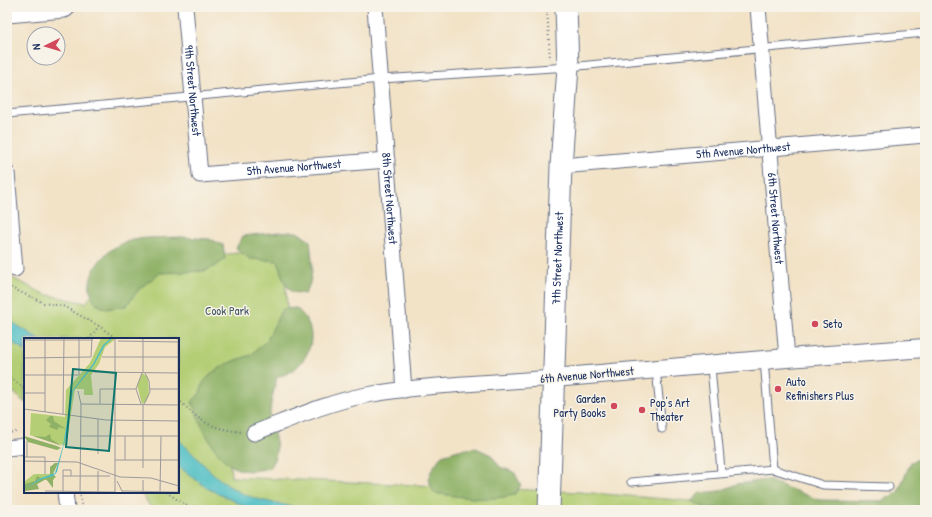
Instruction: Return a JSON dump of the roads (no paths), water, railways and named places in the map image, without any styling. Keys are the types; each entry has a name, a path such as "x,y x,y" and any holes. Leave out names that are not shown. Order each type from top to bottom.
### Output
{"main road":[{"path":"7,12 64,7"},
{"name":"7th Street Northwest","path":"549,510 561,166 559,68 566,7"}],"street":[{"name":"9th Street Northwest","path":"185,7 200,175"},
{"name":"8th Street Northwest","path":"375,7 404,390"},
{"name":"6th Street Northwest","path":"758,7 787,358"},
{"name":"5th Avenue Northwest","path":"561,166 925,135"},
{"name":"5th Avenue Northwest","path":"200,175 387,160"},
{"path":"7,173 15,269"},
{"name":"6th Avenue Northwest","path":"254,433 335,403 367,395 404,390 711,364 925,348"},
{"path":"7,448 24,446"},
{"path":"65,493 67,510"}],"lane":[{"path":"7,114 381,79 559,68 925,33"},
{"path":"764,360 773,469"},
{"path":"711,364 721,473"},
{"path":"656,369 662,429"},
{"path":"631,482 773,469 823,485 889,487"}],"water":[{"path":"7,319 37,338 24,338 24,350 7,339"},
{"path":"179,440 216,476 241,493 267,501 311,510 252,510 207,488 179,467"}],"place":[{"name":"Seto","path":"815,324"},
{"name":"Auto Refinishers Plus","path":"778,389"},
{"name":"Garden Party Books","path":"614,406"},
{"name":"Pop's Art Theater","path":"642,410"}],"park label":[{"name":"Cook Park","path":"227,311"}]}
